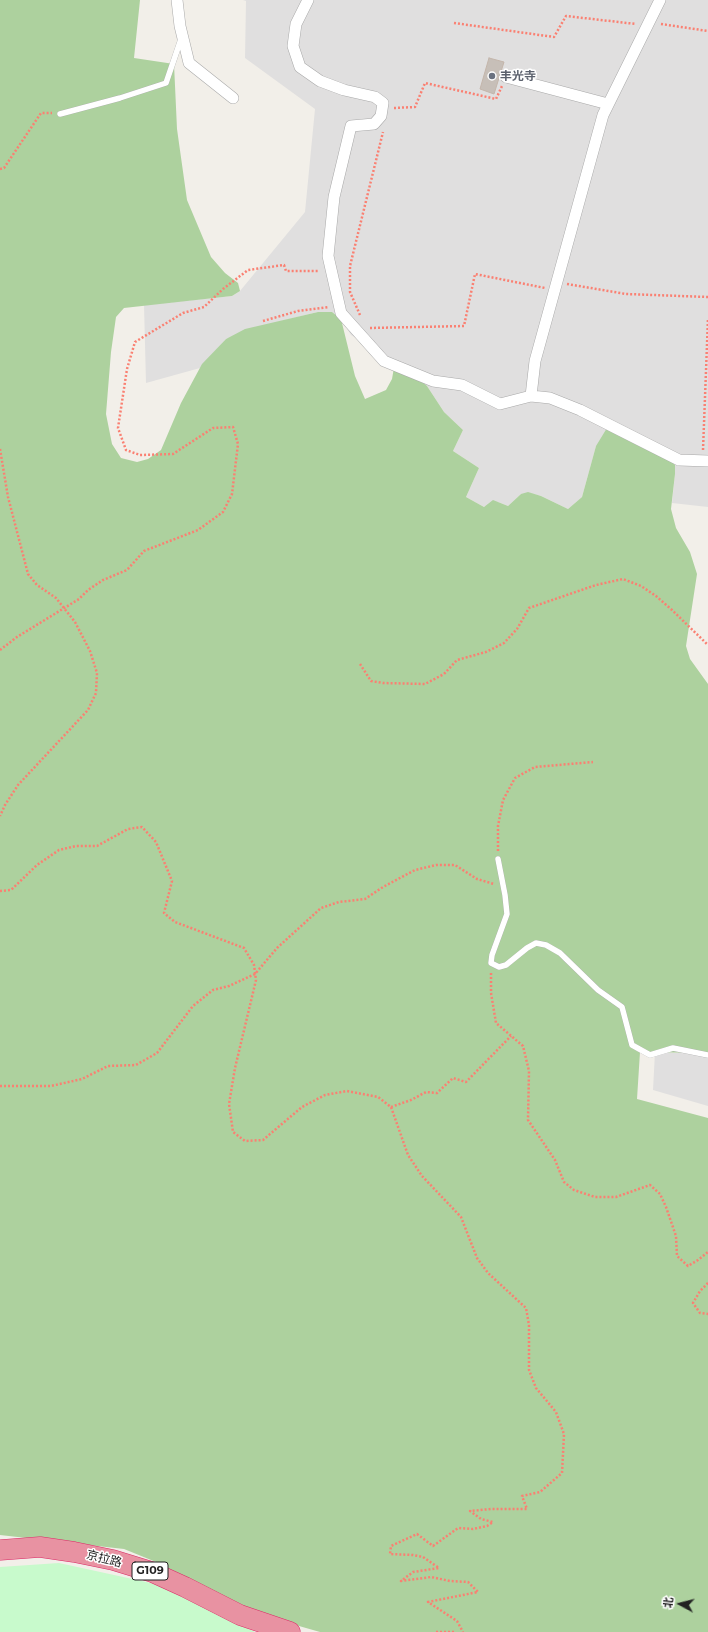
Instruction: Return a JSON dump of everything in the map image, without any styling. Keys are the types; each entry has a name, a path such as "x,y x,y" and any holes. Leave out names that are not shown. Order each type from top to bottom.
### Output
{"highway":[{"name":"京拉路","path":"0,1550 40,1547 113,1560 152,1572 185,1586 240,1615 290,1632"}],"street":[{"path":"177,0 182,35 189,63 233,98"},
{"path":"308,0 296,24 293,46 300,67 320,81 344,90 374,97 383,102 382,112 374,124 351,126 334,197 328,256 341,313 384,362 433,381 462,385 500,404 531,396 550,398 580,410 679,460 705,461"},
{"path":"531,396 535,361 603,115 660,0"},
{"path":"506,77 608,104"}],"lane":[{"path":"60,114 120,98 166,83 182,35"},
{"path":"498,859 504,888 507,914 494,948 491,963 499,967 506,965 527,948 536,943 546,945 560,953 598,990 622,1007 632,1045 650,1055 673,1048 708,1055"}],"path":[{"path":"454,23 554,36 566,16 647,26 658,24 708,31"},
{"path":"362,321 350,292 350,266 386,123 382,112 415,107 425,83 496,99 506,77"},
{"path":"0,169 4,168 41,113 60,114"},
{"path":"0,650 17,636 63,607 79,599 103,580 127,570 144,551 198,530 223,512 232,494 238,444 233,427 213,428 173,454 140,455 126,450 118,428 127,369 135,342 183,313 204,307 222,289 248,270 284,265 286,271 332,271"},
{"path":"366,328 464,326 475,274 556,286 626,294 708,297"},
{"path":"263,321 298,311 340,306"},
{"path":"705,461 708,318"},
{"path":"0,449 8,497 28,574 37,585 56,598 75,622 90,651 97,673 96,693 88,710 18,785 0,816"},
{"path":"360,664 371,681 383,683 425,684 444,674 457,660 486,652 504,642 517,629 529,608 596,585 623,579 641,586 656,596 708,645"},
{"path":"498,859 498,826 502,800 514,778 535,767 593,762"},
{"path":"0,891 11,890 37,865 59,850 76,846 97,846 128,829 142,827 156,842 172,882 164,913 175,922 244,948 254,965 256,980 235,1068 229,1104 233,1132 245,1141 263,1140 302,1107 325,1095 347,1091 378,1097 391,1107 408,1155 422,1176 461,1217 477,1258 488,1273 526,1308 529,1325 529,1370 536,1388 556,1412 564,1434 562,1473 540,1492 522,1496 527,1509 491,1509 470,1511 481,1518 493,1522 488,1526 473,1529 458,1528 433,1546 417,1534 391,1546 390,1554 423,1557 439,1568 413,1572 401,1581 431,1577 450,1581 468,1582 478,1592 428,1602 457,1621 463,1632"},
{"path":"0,1086 51,1086 82,1080 108,1066 136,1065 157,1053 193,1006 213,990 229,986 255,974 277,948 321,908 339,902 365,899 383,887 415,870 436,865 456,864 477,879 504,888"},
{"path":"491,963 491,993 496,1022 523,1046 529,1071 528,1120 555,1160 564,1182 574,1190 595,1197 616,1197 650,1185 660,1194 666,1207 676,1236 678,1256 688,1266 708,1252"},
{"path":"391,1107 411,1100 426,1092 437,1094 453,1078 466,1082 511,1036"},
{"path":"708,1283 700,1291 693,1303 700,1314 708,1314"},
{"path":"436,1632 454,1632"}],"shaded area":[{"path":"243,0 708,0 708,507 672,503 675,465 668,454 596,446 582,497 568,509 541,496 533,494 521,494 508,506 498,502 484,507 466,497 479,468 453,451 463,430 444,412 427,386 409,370 351,335 341,319 332,312 318,312 289,319 226,339 200,368 146,383 144,305 232,296 240,291 305,212 315,109 245,58 246,1"},
{"path":"655,1052 708,1054 708,1106 653,1090"}],"green space":[{"path":"0,0 140,0 134,58 174,64 177,129 187,200 211,257 225,273 238,283 240,291 232,296 124,308 116,317 111,352 106,414 112,444 121,458 137,462 148,459 161,450 181,403 202,364 226,339 245,329 318,312 332,312 341,319 355,376 365,399 386,390 392,379 395,362 409,370 427,386 444,412 463,430 453,451 479,468 466,497 484,507 493,500 508,506 521,494 528,492 541,496 568,509 582,497 596,446 607,428 668,454 675,465 671,509 676,528 690,552 697,574 686,646 690,659 708,684 708,1053 640,1052 637,1099 708,1118 708,1632 320,1632 271,1618 192,1584 161,1564 124,1549 0,1535"},
{"path":"59,1563 160,1585 255,1632 0,1632 0,1567"}],"building":[{"name":"丰光寺","path":"489,58 504,62 494,94 480,89"}],"place":[{"name":"丰光寺","path":"492,76"}]}
